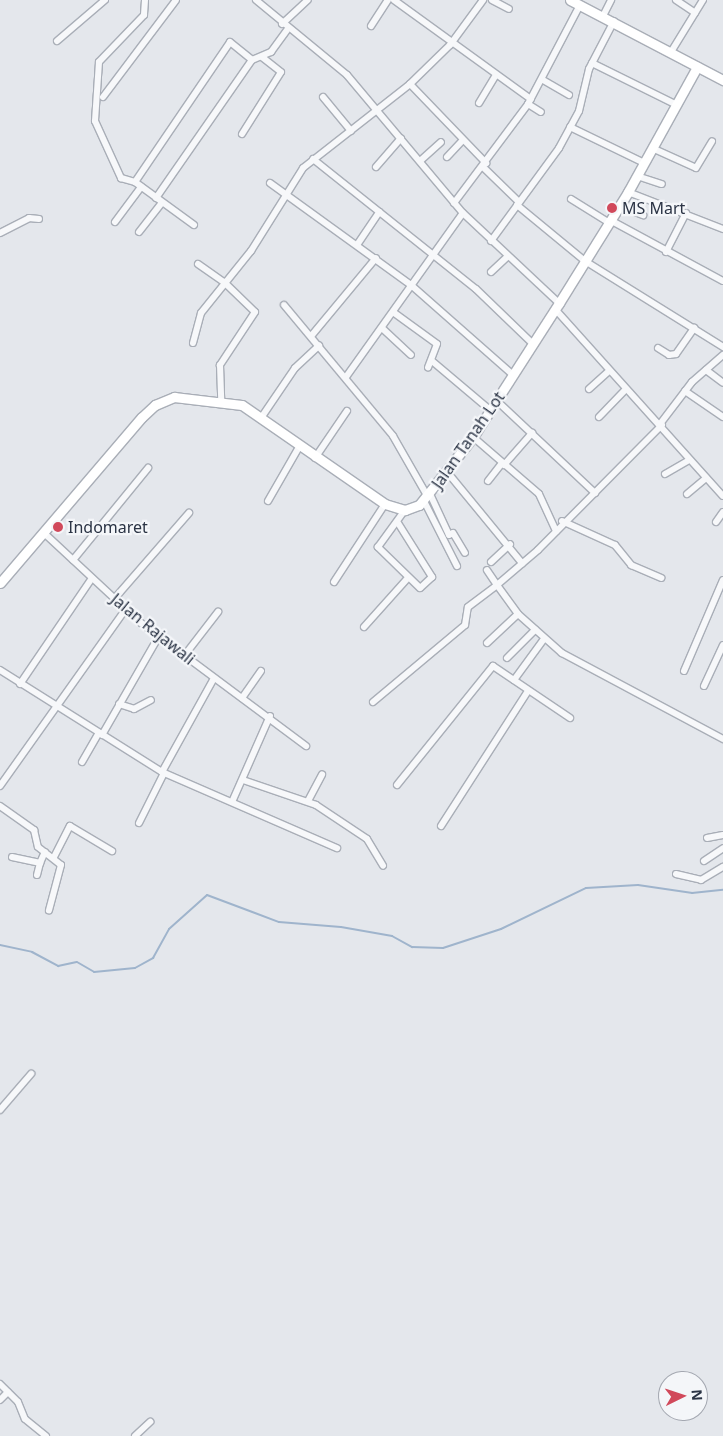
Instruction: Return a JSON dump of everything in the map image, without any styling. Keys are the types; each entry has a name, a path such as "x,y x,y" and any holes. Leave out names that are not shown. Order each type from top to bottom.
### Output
{"main road":[{"path":"570,0 614,21 723,80"},
{"name":"Jalan Tanah Lot","path":"404,510 427,497 473,437 628,192 697,67"},
{"path":"0,583 155,405 180,396 220,400 242,405 299,447 385,504 404,510"}],"street":[{"path":"57,41 105,0"},
{"path":"145,0 144,15 100,61 94,111 119,174 138,185 194,225"},
{"path":"103,97 176,0"},
{"path":"256,0 288,30 347,76 378,110 462,213 557,306 608,372 661,424 689,460 723,496"},
{"path":"282,24 308,0"},
{"path":"371,26 388,0"},
{"path":"394,0 450,45 495,76 541,112"},
{"path":"192,343 198,319 224,282 251,252 283,194 313,159 410,84 450,45 483,0"},
{"path":"492,0 508,9"},
{"path":"603,16 611,0"},
{"path":"676,0 695,13"},
{"path":"671,52 703,0"},
{"path":"454,203 530,102 580,5"},
{"path":"491,241 570,127 592,63 614,21"},
{"path":"139,232 252,60 262,57 288,30"},
{"path":"115,222 230,42 252,60"},
{"path":"242,134 281,72 262,57"},
{"path":"592,63 675,104"},
{"path":"479,103 495,76"},
{"path":"543,80 569,95"},
{"path":"410,84 463,140 518,204 585,261 723,347"},
{"path":"323,97 350,131"},
{"path":"570,127 644,163"},
{"path":"376,167 401,138"},
{"path":"447,157 463,140"},
{"path":"420,161 441,142"},
{"path":"652,148 696,168 712,142"},
{"path":"313,159 487,298 532,343"},
{"path":"637,176 662,184"},
{"path":"270,183 411,285 512,374"},
{"path":"628,192 655,206 686,213 723,229"},
{"path":"571,199 723,282"},
{"path":"619,206 643,215"},
{"path":"357,245 379,212"},
{"path":"346,378 383,329 411,285 462,213"},
{"path":"666,252 686,213"},
{"path":"0,233 29,218 39,218"},
{"path":"491,272 508,256"},
{"path":"312,335 376,258"},
{"path":"198,264 224,282 255,314 220,365 220,400"},
{"path":"284,305 312,335 318,346 393,436 449,535 453,533 465,554"},
{"path":"393,312 437,344 428,368"},
{"path":"658,348 670,355 676,354 694,328"},
{"path":"383,329 412,355"},
{"path":"261,418 294,368 318,346"},
{"path":"373,702 464,627 468,607 522,563 556,531 562,521 595,493 661,424 685,390 723,355"},
{"path":"432,361 490,410"},
{"path":"706,370 723,383"},
{"path":"589,389 608,372"},
{"path":"599,417 625,390"},
{"path":"685,390 723,417"},
{"path":"496,400 595,493"},
{"path":"315,458 347,411"},
{"path":"488,481 532,433"},
{"path":"473,437 539,494 556,531"},
{"path":"268,501 299,447"},
{"path":"665,474 689,460"},
{"path":"73,560 148,468"},
{"path":"448,472 510,544 522,563"},
{"path":"687,494 706,478"},
{"path":"427,497 457,566"},
{"path":"334,582 385,504"},
{"path":"398,523 432,578 419,589 407,579 378,547 398,523 404,510"},
{"path":"716,522 723,512"},
{"path":"115,598 189,513"},
{"path":"562,521 615,544 635,568 661,578"},
{"name":"Jalan Rajawali","path":"44,533 126,609 159,636 214,678 270,716 306,746"},
{"path":"491,562 510,544"},
{"path":"487,570 518,614 544,639 616,686 723,739"},
{"path":"20,684 92,578"},
{"path":"364,627 407,579"},
{"path":"684,671 723,580"},
{"path":"0,786 126,609"},
{"path":"184,656 218,612"},
{"path":"487,643 518,614"},
{"path":"507,658 535,630"},
{"path":"82,762 159,636"},
{"path":"514,680 544,639"},
{"path":"704,686 723,645"},
{"path":"398,785 491,667 514,680 570,718"},
{"path":"0,670 55,707 163,773 337,848"},
{"path":"242,698 261,671"},
{"path":"139,823 163,773 214,678"},
{"path":"441,826 528,691"},
{"path":"119,704 134,709 151,700"},
{"path":"232,802 270,716"},
{"path":"308,801 322,775"},
{"path":"243,780 308,801 367,839 383,866"},
{"path":"0,806 34,830 36,843 45,852 54,857 62,874 49,910"},
{"path":"54,857 70,826 112,850"},
{"path":"707,838 723,835"},
{"path":"704,861 723,848"},
{"path":"37,875 45,852"},
{"path":"12,857 40,863"},
{"path":"676,874 701,880 723,867"},
{"path":"0,1110 31,1074"},
{"path":"0,1384 8,1392 25,1419 46,1436"},
{"path":"0,1400 8,1392"},
{"path":"135,1436 150,1422"}],"waterway":[{"path":"0,945 32,952 58,966 77,962 94,972 135,968 153,958 169,929 207,895 279,922 341,927 392,936 412,947 443,948 501,929 586,888 638,885 692,893 723,890"}],"place":[{"name":"MS Mart","path":"612,208"},
{"name":"Indomaret","path":"58,527"}]}
